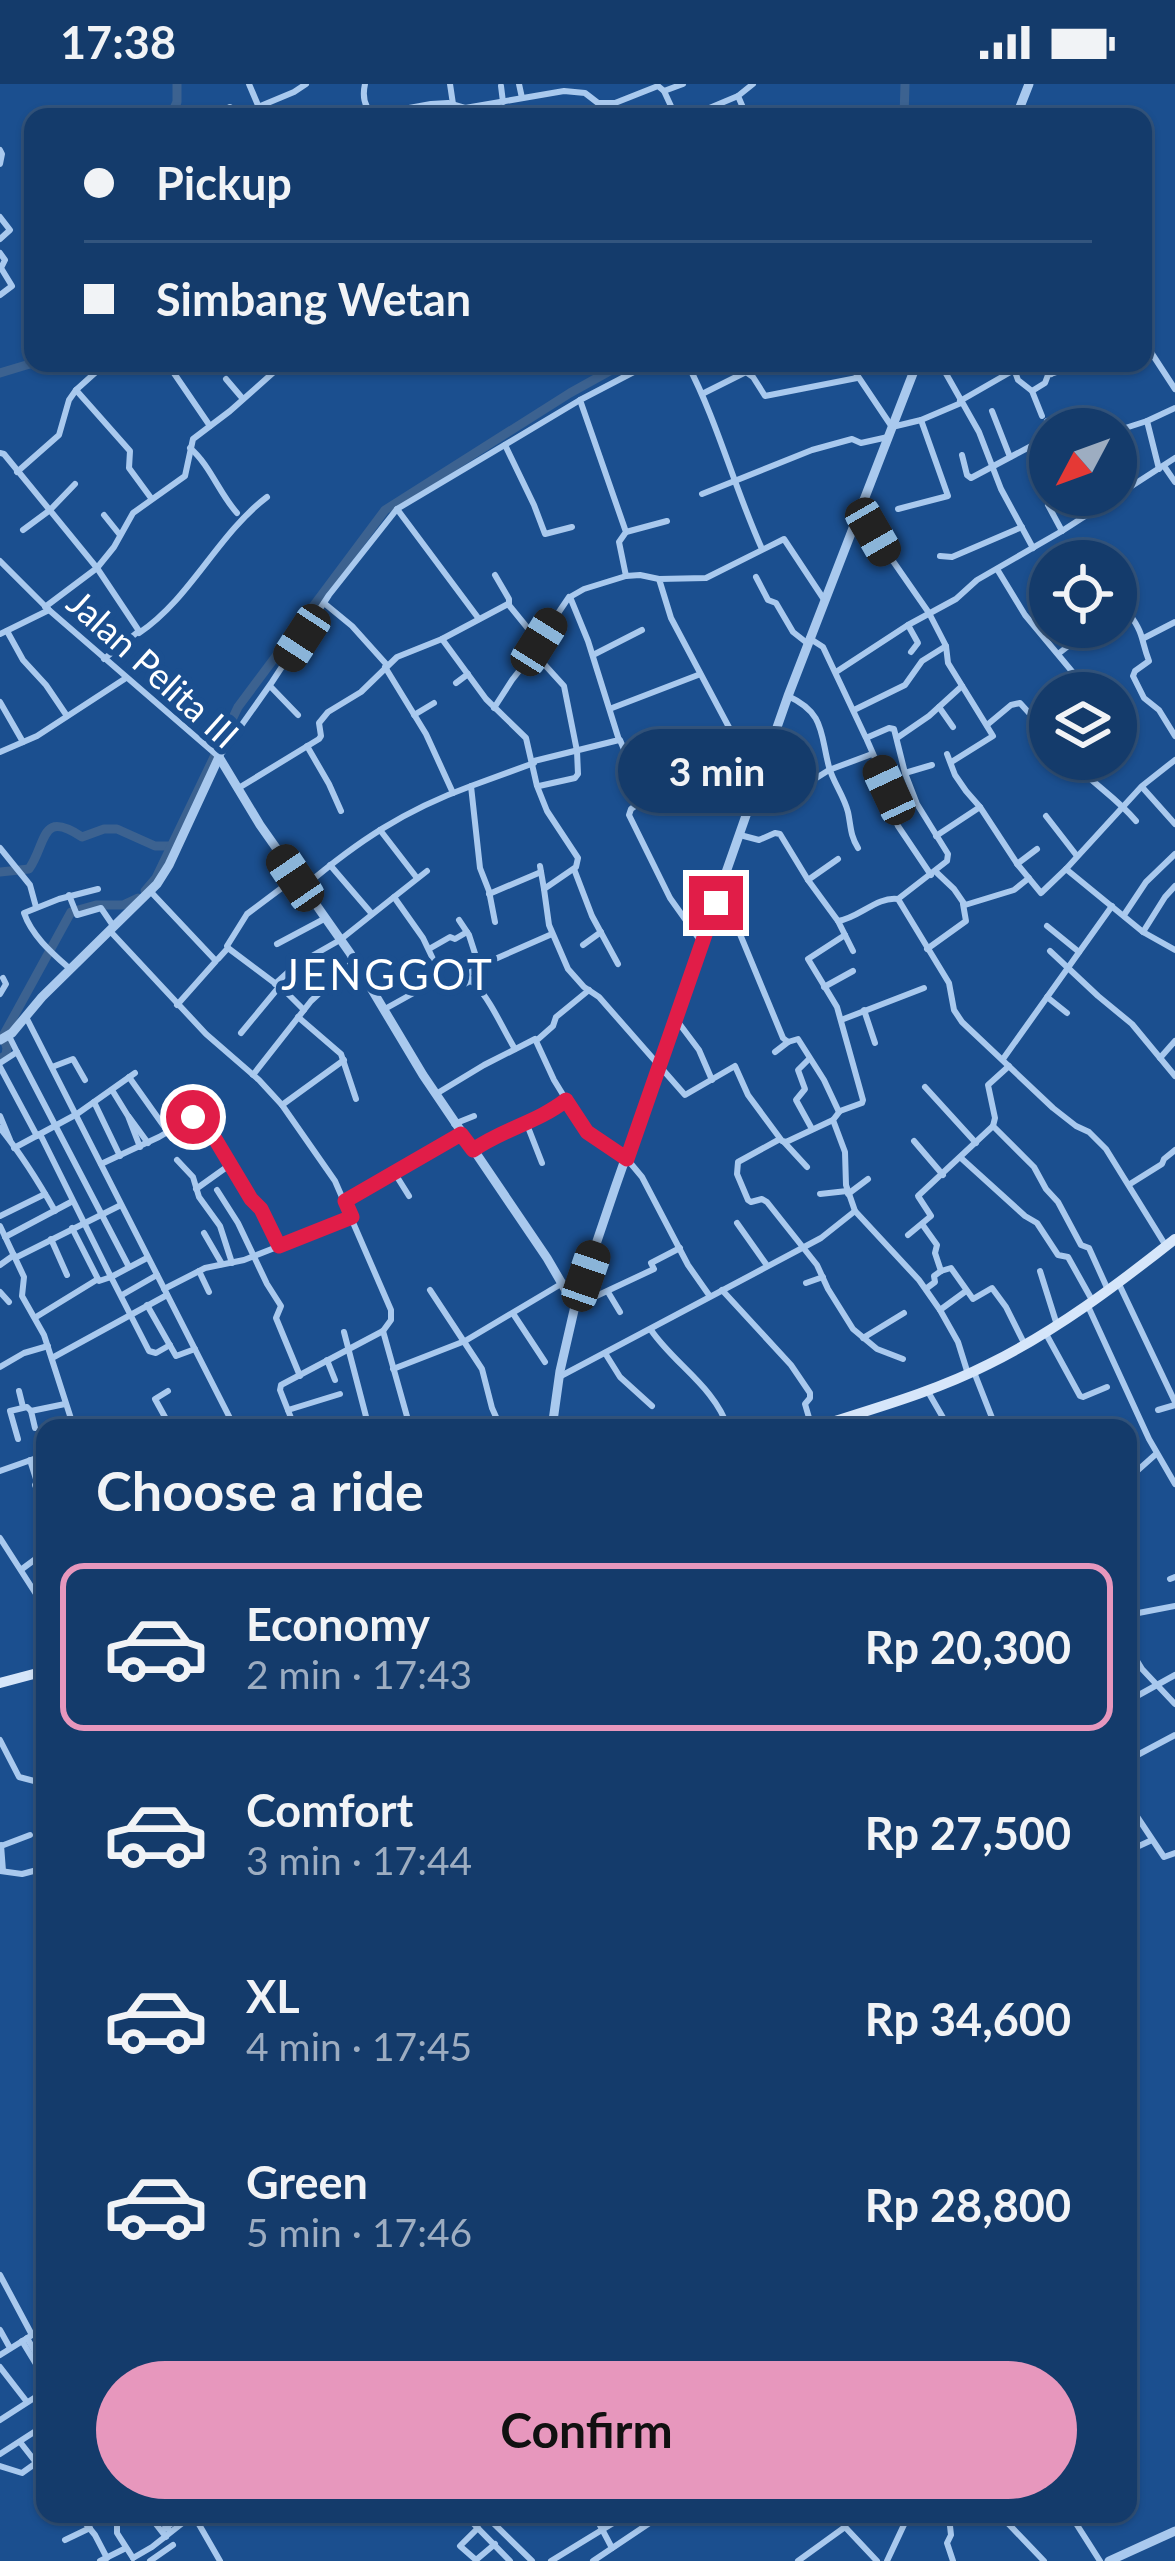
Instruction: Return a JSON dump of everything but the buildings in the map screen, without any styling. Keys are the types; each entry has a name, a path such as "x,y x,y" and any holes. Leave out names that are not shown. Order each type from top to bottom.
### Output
{"main road":[{"path":"860,1419 1025,1345 1170,1242"},
{"path":"0,1683 36,1673"}],"street":[{"path":"249,84 257,107 305,84"},
{"path":"450,84 453,104"},
{"path":"519,84 522,98"},
{"path":"664,91 683,84"},
{"path":"705,108 753,84"},
{"path":"501,86 503,101"},
{"path":"414,108 453,104 465,108 564,87 605,104 658,86 672,108"},
{"path":"0,150 0,164"},
{"path":"0,217 10,230 0,239"},
{"path":"0,253 5,259 1,268 12,286 0,295"},
{"path":"1152,354 1175,389"},
{"path":"16,472 59,435 69,400 96,372"},
{"path":"173,372 210,426"},
{"path":"68,716 4,632 47,609 97,568 133,513 188,472 193,439 274,372"},
{"path":"129,1268 57,1125 5,1038 151,892 169,865 218,756 324,603 397,509 634,372"},
{"path":"691,372 714,418 733,481 762,549"},
{"path":"854,372 890,432"},
{"path":"554,1419 575,1306 808,640 913,372"},
{"path":"945,372 1029,540"},
{"path":"702,494 812,450 851,439 862,443 921,420 961,402 1005,372"},
{"path":"1016,372 1040,408"},
{"path":"1031,391 1058,372"},
{"path":"702,394 749,373 765,396 857,378"},
{"path":"226,379 243,399"},
{"path":"76,389 130,451 129,468 151,498"},
{"path":"580,400 626,532"},
{"path":"1137,424 1175,409"},
{"path":"992,411 1010,457"},
{"path":"898,509 948,496 921,420"},
{"path":"1147,421 1154,455 1175,482"},
{"path":"962,455 970,478 1029,441"},
{"path":"505,445 545,534 572,527"},
{"path":"190,448 237,513"},
{"path":"0,453 97,568 139,633"},
{"path":"1137,482 1175,458"},
{"path":"23,530 75,484"},
{"path":"104,659 164,614 246,513 267,497"},
{"path":"397,509 479,619"},
{"path":"104,515 120,535"},
{"path":"1054,516 1062,531"},
{"path":"1047,540 1085,516"},
{"path":"626,576 619,542 626,532 668,521"},
{"path":"856,521 870,528 929,613 946,646 948,663 987,725 992,740 949,758 955,775 1043,893 1123,805 1175,760"},
{"path":"940,556 952,557 1022,527"},
{"path":"494,707 570,597 584,589 626,576 700,580 786,540 824,598"},
{"path":"836,672 1029,551"},
{"name":"Jalan Pelita III","path":"0,560 47,609 218,756 575,1306"},
{"path":"997,569 1024,615 1071,672"},
{"path":"495,575 509,604 539,642"},
{"path":"756,577 793,632 823,647 889,790 887,802 898,826 963,904 966,921 927,950"},
{"path":"658,579 671,619 759,780 783,799 829,770 872,754"},
{"path":"570,597 645,799 629,814 670,898 702,943"},
{"path":"324,603 352,626 386,666 453,793"},
{"path":"237,789 320,737 317,726 328,712 361,692 403,654 509,604"},
{"path":"1144,638 1175,622"},
{"path":"908,625 918,643 911,652"},
{"path":"1137,626 1149,661 1133,676 1144,698 1159,710 1175,736"},
{"path":"593,655 642,630"},
{"path":"442,639 494,707 526,738 548,813 578,858 574,869 544,889"},
{"path":"854,710 905,685 922,661 946,646"},
{"path":"1058,654 1066,648"},
{"path":"534,652 564,686 578,776 537,786"},
{"path":"456,683 468,674"},
{"path":"612,708 699,674"},
{"path":"0,752 127,678"},
{"path":"270,686 298,715"},
{"path":"897,738 962,686"},
{"path":"788,696 819,722 829,770 858,848"},
{"path":"0,702 23,742"},
{"path":"415,715 434,703"},
{"path":"987,725 1016,703 1029,713"},
{"path":"939,707 953,727"},
{"path":"838,921 889,898 898,899 949,856 917,804 891,728 866,738"},
{"path":"707,740 730,729"},
{"path":"302,889 404,814 534,762 620,738"},
{"path":"307,746 341,812"},
{"path":"631,766 656,753"},
{"path":"904,772 932,765"},
{"path":"1090,780 1106,789 1136,821"},
{"path":"471,786 481,872 495,922"},
{"path":"1142,786 1175,824"},
{"path":"936,836 980,807"},
{"path":"1046,817 1077,856"},
{"path":"380,830 417,878"},
{"path":"740,835 759,841 780,834 853,951"},
{"path":"0,848 32,891 36,907"},
{"path":"1017,864 1037,849"},
{"path":"1124,915 1146,882 1175,854"},
{"path":"808,880 838,859"},
{"path":"330,865 372,914"},
{"path":"489,894 540,869 552,934 568,969 686,1095 737,1068 748,1094 807,1167"},
{"path":"574,869 590,913 618,964"},
{"path":"1066,869 1143,932 1175,950"},
{"path":"241,1033 296,964 340,940 427,871"},
{"path":"177,1005 228,948 252,909 295,878"},
{"path":"963,904 1014,890 1029,878"},
{"path":"1143,932 1175,886"},
{"path":"70,970 43,944 23,915 69,895 98,889"},
{"path":"151,892 216,961"},
{"path":"69,895 79,916 101,908 112,929 177,1005 282,1106 335,1181 352,1217 392,1315 382,1331 280,1387 292,1419"},
{"path":"394,896 429,950 438,979 451,991 470,981"},
{"path":"898,899 952,990 959,1018 1053,1108 1106,1149 1170,1242"},
{"path":"716,903 735,922 788,1042"},
{"path":"908,1235 931,1216 918,1196 993,1126 988,1085 1112,906"},
{"path":"277,944 324,919"},
{"path":"459,920 479,966"},
{"path":"1047,926 1078,952"},
{"path":"429,950 467,932"},
{"path":"583,945 601,932"},
{"path":"515,1049 468,974 552,934"},
{"path":"845,935 808,961 837,1007 862,1103 743,1157 736,1174 748,1199 767,1202 804,1247 845,1320 877,1348 902,1359"},
{"path":"228,948 277,986 340,1053 356,1099"},
{"path":"1051,951 1132,1024 1175,1076"},
{"path":"254,1075 301,1014 354,961"},
{"path":"824,987 853,971"},
{"path":"0,994 6,984 3,978"},
{"path":"383,1010 438,979"},
{"path":"841,1020 924,988"},
{"path":"436,1094 536,1039 589,990"},
{"path":"1047,997 1067,1013"},
{"path":"864,1010 875,1043"},
{"path":"26,1017 230,1419"},
{"path":"675,1018 699,1050 712,1080"},
{"path":"1008,1033 1017,1040"},
{"path":"536,1039 587,1132 627,1159 642,1177 710,1295"},
{"path":"775,1052 798,1040 824,1080 856,1211 940,1310 992,1419"},
{"path":"1160,1058 1175,1041"},
{"path":"17,1052 0,1065 9,1085 152,1354 170,1345"},
{"path":"52,1067 75,1059 85,1080"},
{"path":"809,1059 798,1070 805,1089 796,1100 812,1129"},
{"path":"282,1106 344,1060"},
{"path":"14,1144 77,1114 132,1075 168,1132"},
{"path":"0,1089 9,1085"},
{"path":"925,1087 976,1143"},
{"path":"112,1090 137,1124 144,1145"},
{"path":"473,1150 548,1114 566,1100"},
{"path":"94,1102 120,1156"},
{"path":"101,1164 199,1114 261,1209 279,1246"},
{"path":"345,1201 474,1115"},
{"path":"0,1116 14,1144"},
{"path":"526,1122 542,1162"},
{"path":"993,1126 1034,1167 1113,1286 1175,1403 1158,1409"},
{"path":"0,1128 33,1171 55,1211"},
{"path":"914,1141 943,1174"},
{"path":"1130,1184 1175,1150"},
{"path":"961,1158 1039,1225 1058,1255 1068,1257 1175,1483"},
{"path":"177,1160 220,1226 232,1263"},
{"path":"196,1190 231,1163"},
{"path":"394,1172 409,1196"},
{"path":"820,1194 848,1193 868,1179"},
{"path":"217,1190 281,1306 276,1318 300,1376"},
{"path":"0,1216 45,1194"},
{"path":"5,1237 72,1202"},
{"path":"0,1264 121,1204"},
{"path":"559,1377 821,1238 856,1211"},
{"path":"52,1358 199,1271 254,1256 352,1217"},
{"path":"736,1223 767,1266"},
{"path":"922,1224 937,1245 941,1271"},
{"path":"0,1226 25,1282 22,1297 48,1346 70,1419"},
{"path":"72,1228 101,1282 148,1257"},
{"path":"204,1233 222,1264"},
{"path":"51,1239 67,1274"},
{"path":"575,1306 654,1269 651,1263 680,1248"},
{"path":"926,1289 935,1282 934,1276 951,1268 973,1299 992,1288 1025,1345"},
{"path":"199,1271 209,1292"},
{"path":"1040,1271 1058,1324"},
{"path":"122,1294 158,1274"},
{"path":"806,1283 823,1277"},
{"path":"36,1317 98,1279"},
{"path":"393,1369 465,1341 562,1283"},
{"path":"430,1290 482,1369 497,1419"},
{"path":"722,1290 810,1393 805,1403 810,1419"},
{"path":"940,1310 966,1291"},
{"path":"0,1292 9,1303"},
{"path":"608,1292 620,1312"},
{"path":"147,1305 178,1357 195,1349"},
{"path":"867,1336 904,1313"},
{"path":"514,1314 545,1362"},
{"path":"651,1330 705,1388 725,1419"},
{"path":"382,1331 408,1419"},
{"path":"344,1332 367,1419"},
{"path":"1045,1332 1080,1396 1107,1387"},
{"path":"0,1367 48,1346"},
{"path":"605,1353 620,1377 652,1406"},
{"path":"327,1360 335,1380"},
{"path":"166,1419 155,1399 168,1390"},
{"path":"927,1390 944,1419"},
{"path":"23,1394 35,1429"},
{"path":"288,1410 340,1394"},
{"path":"18,1439 10,1411 64,1404"},
{"path":"1137,1471 1157,1453"},
{"path":"0,1471 36,1458"},
{"path":"30,1460 36,1479"},
{"path":"0,1538 36,1593"},
{"path":"22,1569 36,1559"},
{"path":"1137,1614 1175,1606"},
{"path":"1137,1661 1175,1704"},
{"path":"1137,1696 1175,1675"},
{"path":"1137,1755 1175,1735"},
{"path":"0,1740 20,1777 36,1781"},
{"path":"1137,1817 1163,1857 1175,1853"},
{"path":"30,1835 0,1844 2,1871 36,1870"},
{"path":"1137,1847 1152,1840"},
{"path":"0,2275 36,2356"},
{"path":"0,2299 10,2294"},
{"path":"0,2330 5,2352"},
{"path":"5,2352 36,2332"},
{"path":"0,2343 5,2352"},
{"path":"0,2367 27,2402"},
{"path":"0,2407 3,2418 36,2396"},
{"path":"0,2454 36,2433"},
{"path":"0,2465 23,2473 36,2463 20,2442"},
{"path":"85,2523 103,2559 126,2548"},
{"path":"116,2523 134,2560 182,2523"},
{"path":"160,2523 167,2532"},
{"path":"197,2523 220,2561"},
{"path":"473,2523 511,2561 521,2551"},
{"path":"493,2523 532,2561"},
{"path":"598,2523 612,2549"},
{"path":"550,2561 613,2523"},
{"path":"593,2561 650,2523"},
{"path":"887,2561 905,2523"},
{"path":"950,2523 947,2543 953,2561"},
{"path":"1008,2523 1044,2561"},
{"path":"1077,2523 1105,2561 1175,2531"},
{"path":"798,2561 845,2527 877,2561"},
{"path":"65,2540 89,2528"},
{"path":"478,2528 460,2546 473,2559 495,2544"},
{"path":"150,2561 173,2545"},
{"path":"810,2552 817,2561"}],"waterway":[{"path":"174,108 177,84"},
{"path":"904,108 905,84"},
{"path":"0,373 24,366"},
{"path":"145,891 156,878 238,707 385,510 608,372"},
{"path":"0,872 29,869 52,828 68,829 82,837 117,829 155,846 171,846"},
{"path":"0,1059 7,1048 3,1036 71,912 96,905 123,905 138,898"}],"district":[{"name":"JENGGOT","path":"388,975"}],"route":[{"path":"193,1117 202,1117 279,1246 352,1217 345,1201 461,1134 473,1150 506,1130 548,1114 566,1100 587,1132 627,1159 716,903"}]}
